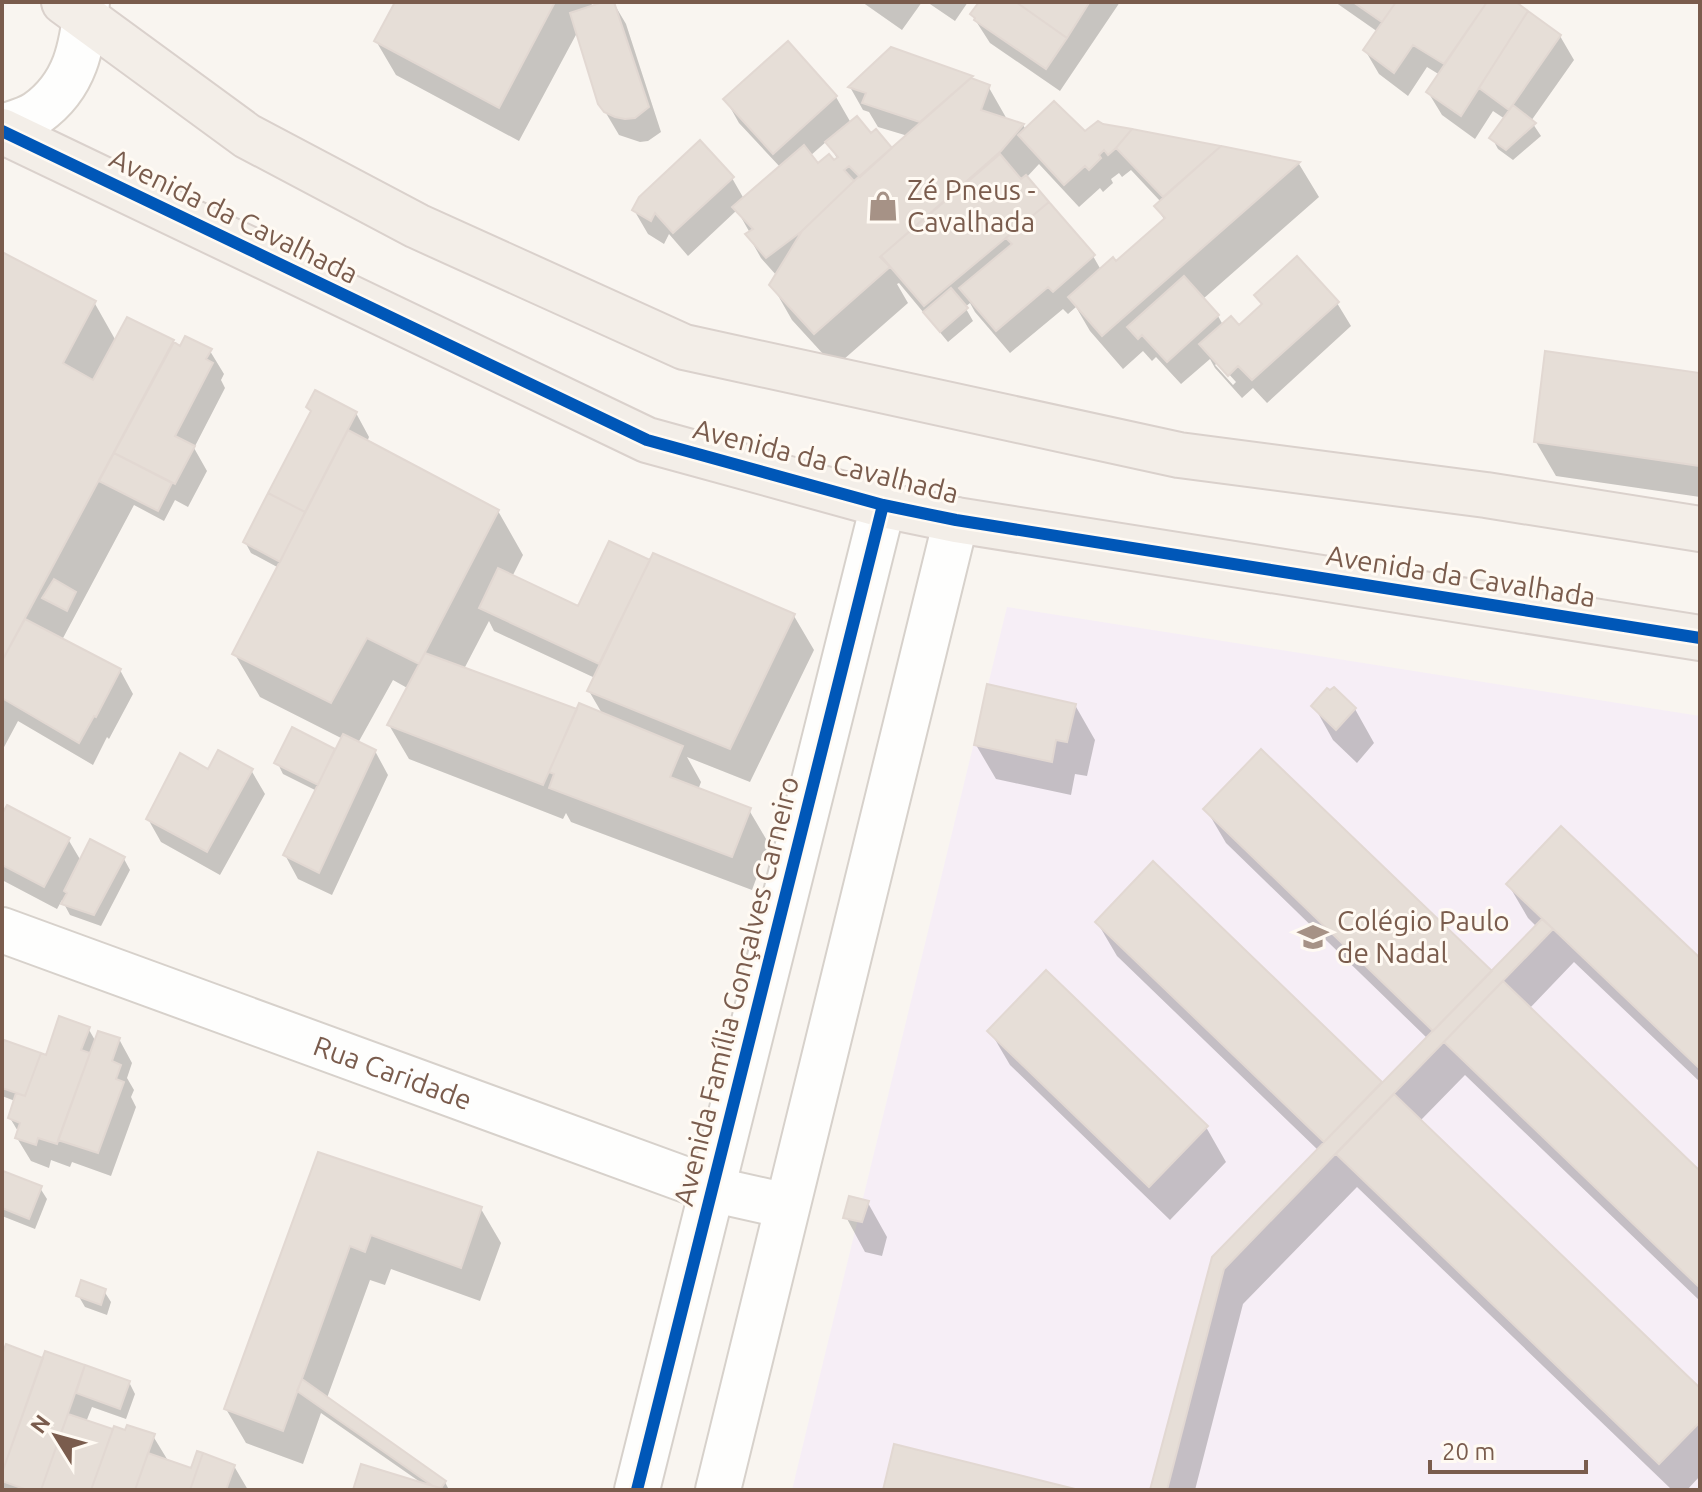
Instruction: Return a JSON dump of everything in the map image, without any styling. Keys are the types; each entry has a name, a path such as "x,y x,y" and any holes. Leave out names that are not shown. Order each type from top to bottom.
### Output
{"main road":[{"path":"79,8 247,136 417,226 684,347 1179,455 1486,495 1700,529"},
{"name":"Avenida da Cavalhada","path":"2,129 647,440 883,505 956,520 1700,638"}],"street":[{"path":"2,129 35,115 61,92 80,53 79,8"},
{"name":"Avenida Família Gonçalves Carneiro","path":"637,1490 883,505"},
{"path":"718,1490 956,520"},
{"name":"Rua Caridade","path":"2,930 711,1189 787,1206"}],"shaded area":[{"name":"Colégio Paulo de Nadal","path":"1007,607 1700,716 1700,1490 792,1490"}],"building":[{"path":"395,2 555,2 499,108 374,41"},
{"path":"603,2 614,2 649,107 635,118 615,117 604,112 598,104 570,13"},
{"path":"979,2 1016,2 1067,38 1046,69 974,20 970,14"},
{"path":"1016,2 1087,2 1089,3 1067,38"},
{"path":"1353,2 1396,2 1382,22"},
{"path":"1396,2 1487,2 1444,64 1413,45 1394,73 1363,50"},
{"path":"1487,2 1516,2 1528,11 1461,116 1426,92"},
{"path":"1528,11 1561,35 1509,110 1479,88"},
{"path":"788,41 837,96 773,154 723,99"},
{"path":"891,47 973,76 920,122 862,103 866,93 848,87"},
{"name":"Zé Pneus - Cavalhada","path":"971,78 990,85 981,110 1024,124 1001,151 880,257 890,267 814,334 769,285 802,231"},
{"path":"1054,101 1085,131 1098,121 1132,129 1108,155 1104,150 1089,170 1085,166 1064,185 1018,135"},
{"path":"1513,105 1536,123 1506,150 1489,138"},
{"path":"857,116 871,133 876,129 892,148 860,177 849,166 844,170 854,181 802,231 766,258 745,234 753,229 732,207 804,145 818,163 829,154 834,160 838,157 825,142"},
{"path":"1132,129 1221,146 1163,197 1116,148"},
{"path":"700,140 734,177 673,233 655,213 651,221 632,210 639,197"},
{"path":"1221,146 1300,162 1102,336 1068,297 1113,257 1116,261 1165,218 1154,206"},
{"path":"1000,154 1021,179 1026,175 1049,202 924,306 881,256"},
{"path":"1049,202 1095,255 1053,292 1048,287 996,331 959,288 1012,244 1006,238"},
{"path":"2,252 96,301 63,363 93,380 127,317 174,340 2,661"},
{"path":"1297,256 1339,302 1252,380 1238,366 1228,376 1199,344 1231,316 1239,325 1262,304 1254,295"},
{"path":"1184,276 1219,315 1167,362 1142,335 1138,339 1127,327"},
{"path":"951,288 968,308 940,332 923,312"},
{"path":"185,336 212,349 206,359 213,363 175,436 195,446 175,484 114,453 174,342 180,346"},
{"path":"1545,351 1700,373 1700,466 1534,442"},
{"path":"315,390 357,412 305,512 268,493 311,411 306,407"},
{"path":"348,430 499,510 419,664 367,638 331,703 232,654"},
{"path":"114,453 172,483 158,511 99,481"},
{"path":"268,493 305,512 280,562 243,542"},
{"path":"609,541 650,560 599,664 479,608 498,568 578,606"},
{"path":"653,553 795,614 730,749 587,691"},
{"path":"54,579 76,592 67,611 42,598"},
{"path":"25,619 121,669 79,743 2,698 2,661"},
{"path":"425,653 577,709 543,785 387,725"},
{"path":"987,684 1076,704 1067,742 1056,740 1052,762 974,745"},
{"path":"1334,687 1356,708 1336,730 1311,706 1327,688 1330,690"},
{"path":"579,703 683,746 670,777 751,808 732,857 549,788 554,774 549,772"},
{"path":"292,727 335,749 318,785 274,763"},
{"path":"343,734 376,750 319,873 283,855"},
{"path":"1261,749 1492,971 1433,1031 1203,809"},
{"path":"218,750 253,769 207,852 146,819 180,753 208,769"},
{"path":"7,805 70,838 44,887 2,865 2,814"},
{"path":"1561,826 1700,958 1700,1069 1506,884"},
{"path":"90,839 125,857 94,915 61,904 67,893 64,891"},
{"path":"1153,861 1382,1082 1324,1142 1095,922"},
{"path":"1542,919 1553,929 1224,1269 1167,1490 1150,1490 1212,1257"},
{"path":"1046,970 1208,1126 1149,1187 987,1031"},
{"path":"1503,981 1700,1171 1700,1288 1444,1042"},
{"path":"59,1016 90,1027 81,1050 90,1053 57,1144 38,1138 36,1145 15,1138 20,1123 8,1118 16,1093 25,1096 41,1053 46,1055"},
{"path":"98,1031 120,1038 112,1061 121,1065 116,1079 124,1082 98,1153 58,1140"},
{"path":"4,1040 41,1053 25,1096 2,1088"},
{"path":"1394,1094 1700,1388 1700,1422 1659,1464 1336,1154"},
{"path":"318,1152 482,1207 461,1268 371,1235 365,1252 350,1246 283,1431 224,1409"},
{"path":"3,1171 42,1186 29,1219 2,1208"},
{"path":"849,1196 869,1201 862,1222 843,1218"},
{"path":"81,1280 106,1289 101,1305 76,1296"},
{"path":"6,1344 43,1358 2,1473 2,1355"},
{"path":"45,1351 85,1365 41,1490 27,1490 2,1481 2,1473"},
{"path":"85,1365 130,1381 120,1409 76,1393"},
{"path":"302,1379 446,1481 441,1488 433,1486 297,1391"},
{"path":"68,1414 113,1429 91,1490 41,1490"},
{"path":"127,1425 155,1434 135,1490 91,1490 114,1426 125,1430"},
{"path":"894,1444 1079,1490 883,1490"},
{"path":"197,1451 203,1453 190,1490 135,1490 148,1453 191,1468"},
{"path":"203,1453 235,1465 226,1490 190,1490"},
{"path":"361,1464 433,1486 447,1490 353,1490"}],"cycle path":[{"path":"2,131 647,440 883,505 956,520 1700,638"},
{"path":"637,1490 883,505"}],"place":[{"name":"Zé Pneus - Cavalhada","path":"883,206"},
{"name":"Colégio Paulo de Nadal","path":"1313,937"}]}
